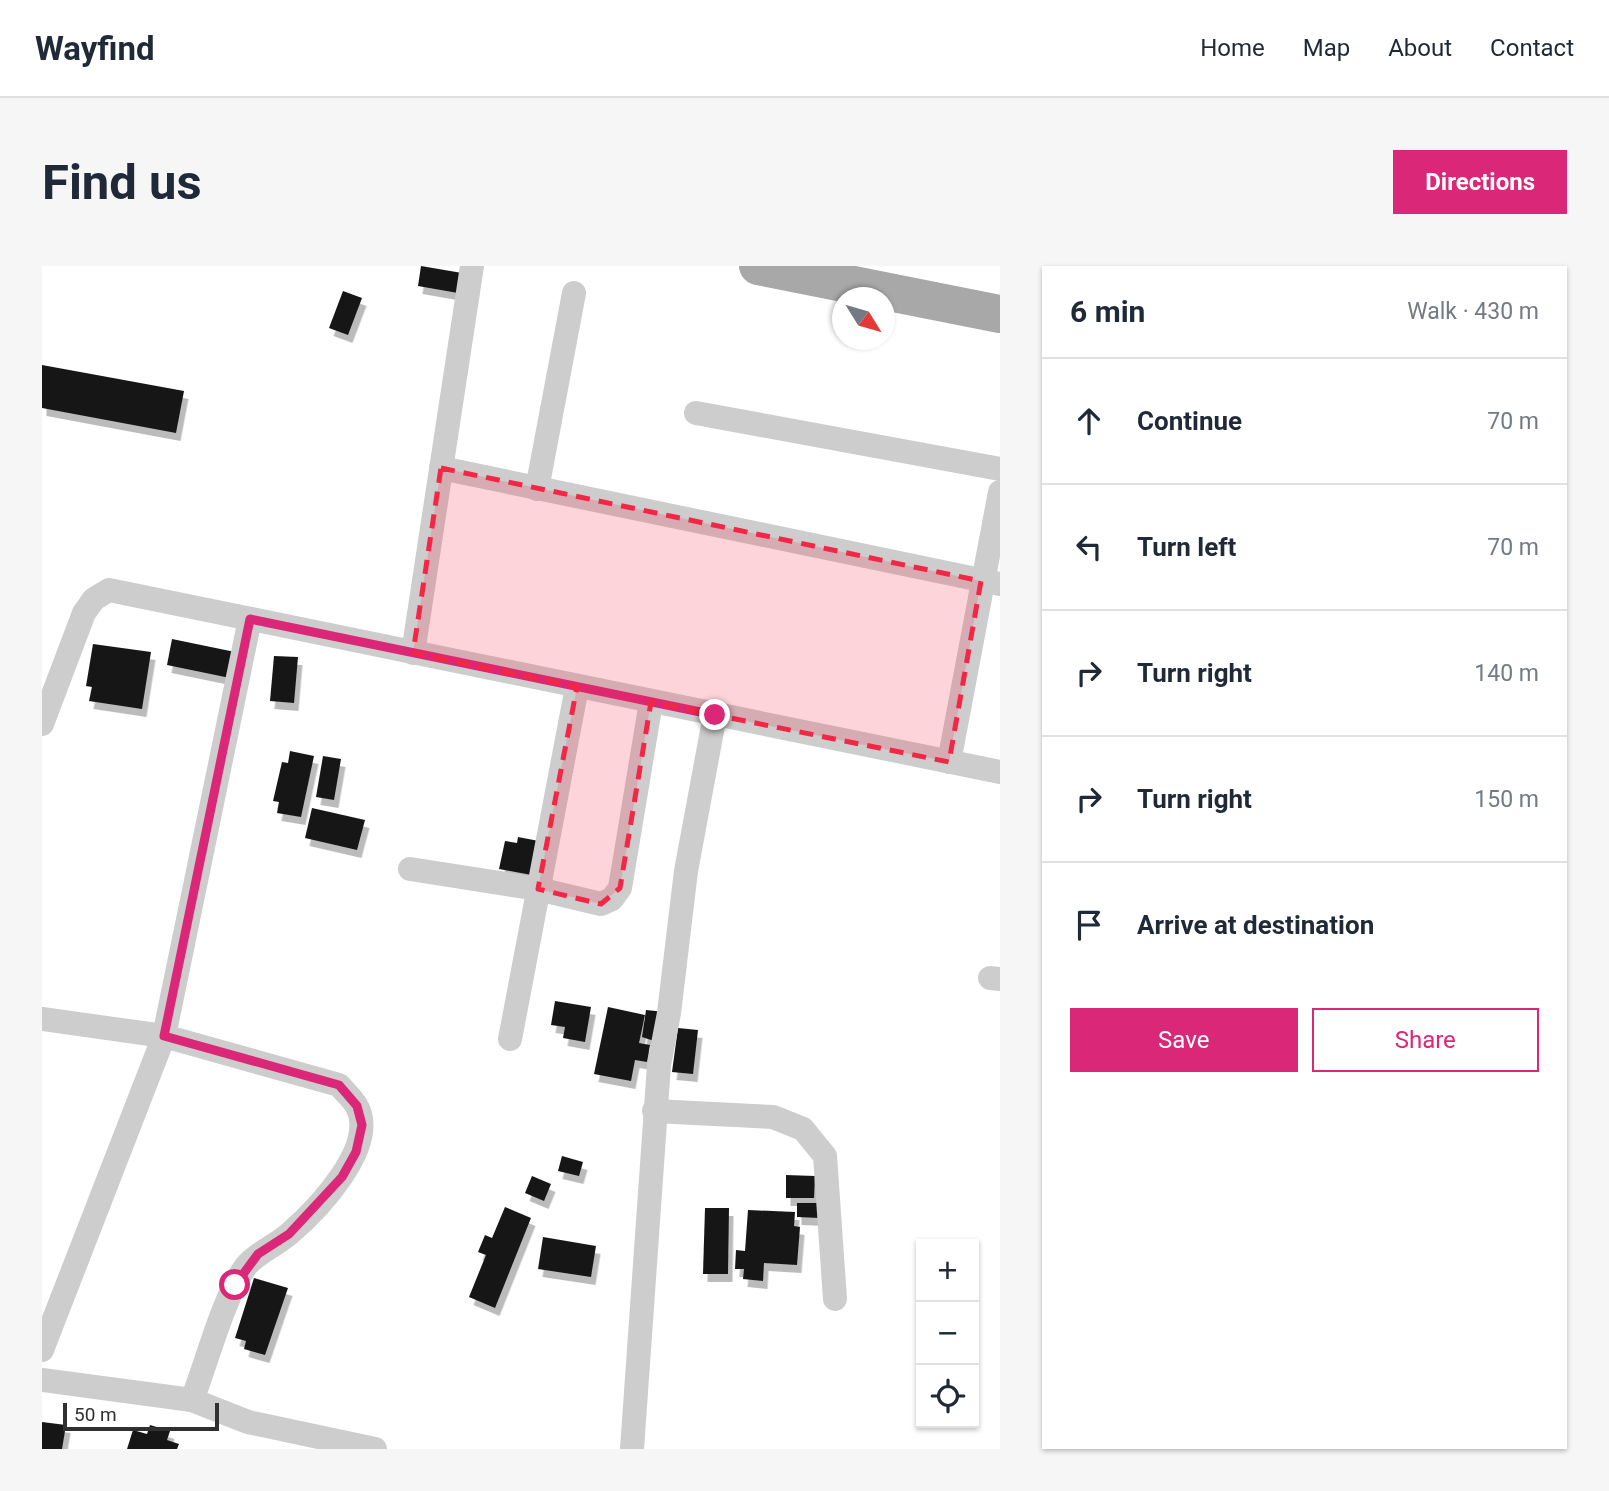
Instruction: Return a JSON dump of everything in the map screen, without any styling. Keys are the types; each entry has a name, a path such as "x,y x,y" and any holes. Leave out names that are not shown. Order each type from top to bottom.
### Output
{"main road":[{"path":"758,266 1000,314"}],"street":[{"path":"413,653 471,266"},
{"path":"537,489 574,293"},
{"path":"696,413 1000,469"},
{"path":"441,468 990,583"},
{"path":"949,762 990,583 1000,492"},
{"path":"42,717 84,613 94,599 108,590 1000,772"},
{"path":"42,1350 164,1036 250,619"},
{"path":"510,1039 577,687"},
{"path":"410,869 538,889 601,904 612,899 620,888 651,702"},
{"path":"632,1449 654,1111 686,871 715,715"},
{"path":"42,1019 164,1036 339,1085 357,1106 362,1125 356,1152 342,1177 289,1234 253,1260 235,1285 192,1400"},
{"path":"654,1111 773,1117 803,1129 825,1156 835,1299"},
{"path":"42,1380 192,1400 248,1422 376,1449"}],"highlighted area":[{"path":"441,468 981,581 949,762 651,702 620,888 601,904 538,889 577,687 413,653"}],"building":[{"path":"421,266 462,273 458,293 418,286"},
{"path":"343,291 362,298 348,335 329,328"},
{"path":"42,365 184,391 176,433 42,408"},
{"path":"172,639 235,652 230,678 167,665"},
{"path":"93,644 151,652 142,709 89,701 92,687 86,686"},
{"path":"274,656 298,657 294,703 270,701"},
{"path":"290,751 314,756 301,817 277,813 279,802 273,801 282,762 288,763"},
{"path":"323,756 341,759 334,800 316,797"},
{"path":"312,808 365,820 357,850 305,838"},
{"path":"518,837 544,842 537,876 499,869 505,841 517,843"},
{"path":"555,1001 591,1007 585,1042 563,1038 565,1027 551,1025"},
{"path":"608,1007 645,1015 639,1043 650,1045 647,1062 635,1060 631,1081 594,1074"},
{"path":"646,1010 665,1012 660,1043 642,1037"},
{"path":"678,1028 698,1030 693,1074 672,1072"},
{"path":"562,1156 583,1162 579,1176 558,1171"},
{"path":"786,1175 815,1176 814,1198 786,1198"},
{"path":"532,1176 551,1184 544,1201 525,1193"},
{"path":"797,1203 821,1203 820,1218 797,1217"},
{"path":"505,1207 531,1218 495,1308 469,1297 486,1255 478,1252 485,1235 492,1238"},
{"path":"705,1208 729,1208 728,1274 703,1274"},
{"path":"748,1210 795,1212 794,1226 800,1227 797,1265 764,1263 763,1281 743,1279 744,1269 735,1269 736,1250 745,1251"},
{"path":"543,1237 596,1246 591,1277 538,1269"},
{"path":"254,1278 288,1288 265,1355 244,1349 246,1341 235,1338"},
{"path":"42,1422 66,1425 62,1449 42,1449"},
{"path":"150,1425 170,1431 167,1440 179,1444 177,1449 127,1449 133,1430 147,1434"}],"route":[{"path":"235,1285 258,1254 289,1234 342,1177 356,1152 362,1125 357,1106 339,1085 164,1036 250,619 715,715"}]}
